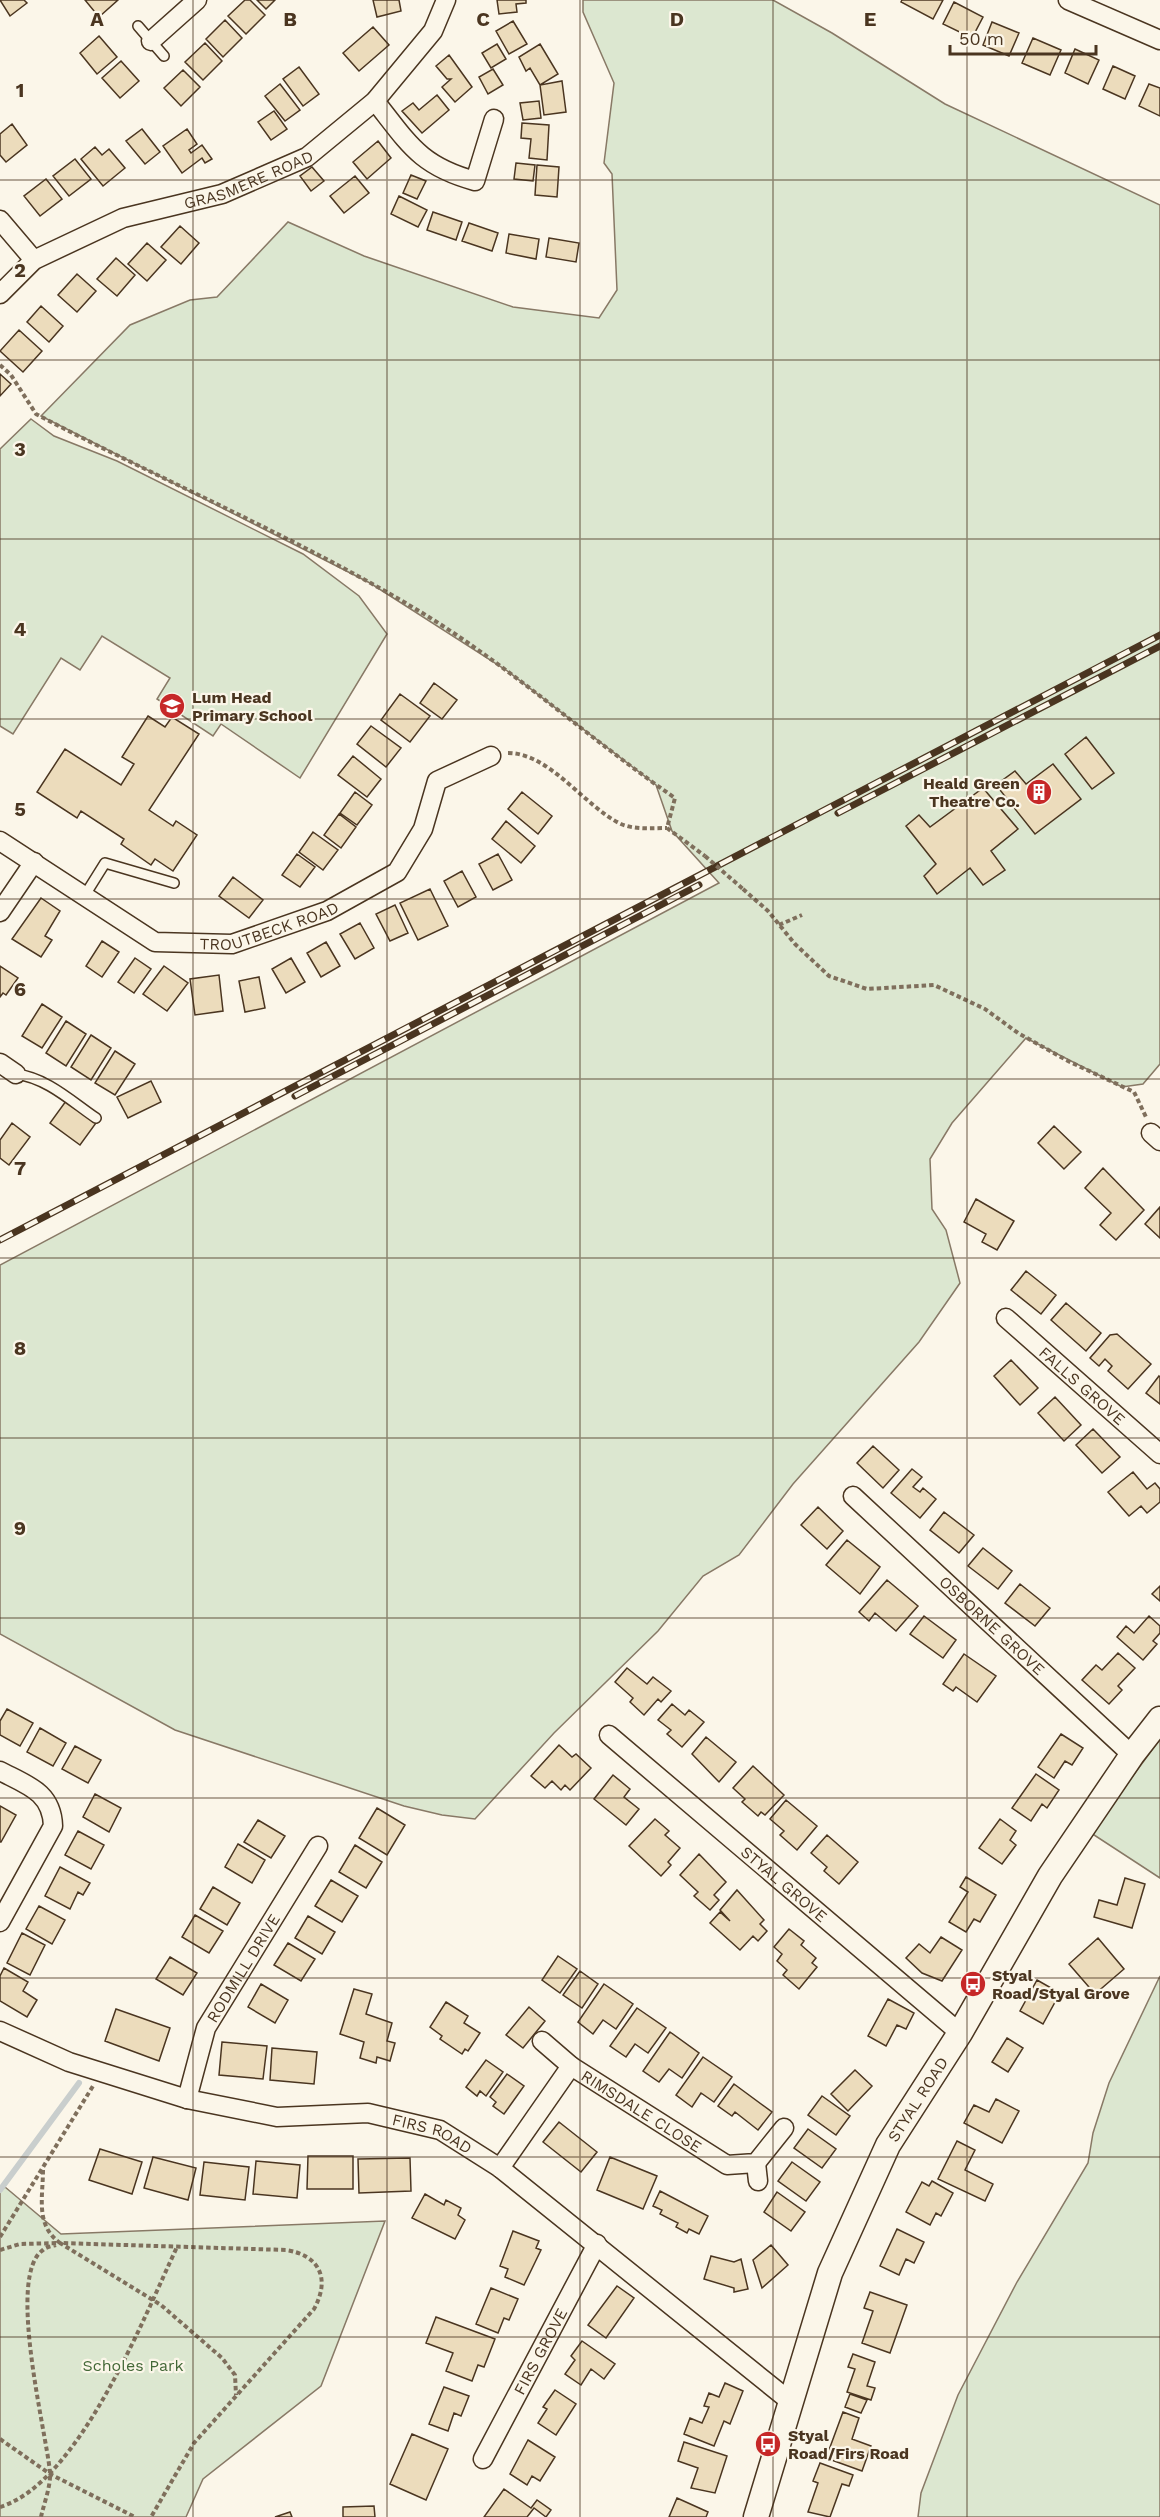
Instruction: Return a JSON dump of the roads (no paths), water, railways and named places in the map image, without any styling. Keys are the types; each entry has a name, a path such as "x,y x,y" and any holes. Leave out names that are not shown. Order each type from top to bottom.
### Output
{"main road":[{"name":"STYAL ROAD","path":"756,2517 830,2273 888,2145 960,2033 1050,1875 1132,1755 1160,1719"}],"street":[{"path":"151,41 197,0"},
{"name":"GRASMERE ROAD","path":"0,294 34,260 123,218 222,194 307,157 375,101 433,31 446,0"},
{"path":"1068,0 1160,40"},
{"path":"375,101 423,159 451,174 475,181 494,119"},
{"path":"0,220 34,260"},
{"name":"TROUTBECK ROAD","path":"0,841 155,942 232,944 327,911 397,872 423,829 437,781 491,756"},
{"path":"0,912 34,862"},
{"path":"0,1063 16,1074"},
{"name":"FALLS GROVE","path":"1006,1318 1160,1454"},
{"name":"OSBORNE GROVE","path":"853,1496 1132,1755"},
{"name":"STYAL GROVE","path":"609,1735 960,2033"},
{"path":"0,1771 42,1795 53,1810 53,1826 0,1922"},
{"name":"RODMILL DRIVE","path":"187,2099 206,2028 318,1846"},
{"name":"FIRS ROAD","path":"0,2031 69,2062 187,2099 277,2117 368,2113 440,2130 500,2168 791,2402"},
{"path":"542,2041 571,2066"},
{"name":"RIMSDALE CLOSE","path":"500,2168 571,2066 727,2165 757,2172 784,2128"},
{"name":"FIRS GROVE","path":"483,2459 597,2244"}],"lane":[{"path":"138,26 164,57"},
{"path":"85,895 105,863 174,883"},
{"path":"16,1074 33,1077 48,1084 96,1118"}],"waterway":[{"path":"0,2190 79,2083"}],"railway":[{"path":"0,1240 1160,635"},
{"path":"838,813 1160,646"},
{"path":"295,1096 699,885"}],"place":[{"name":"Lum Head Primary School","path":"172,706"},
{"name":"Heald Green Theatre Co.","path":"1039,792"},
{"name":"Styal Road/Styal Grove","path":"973,1984"},
{"name":"Styal Road/Firs Road","path":"768,2444"}],"park label":[{"name":"Scholes Park","path":"133,2365"}]}
